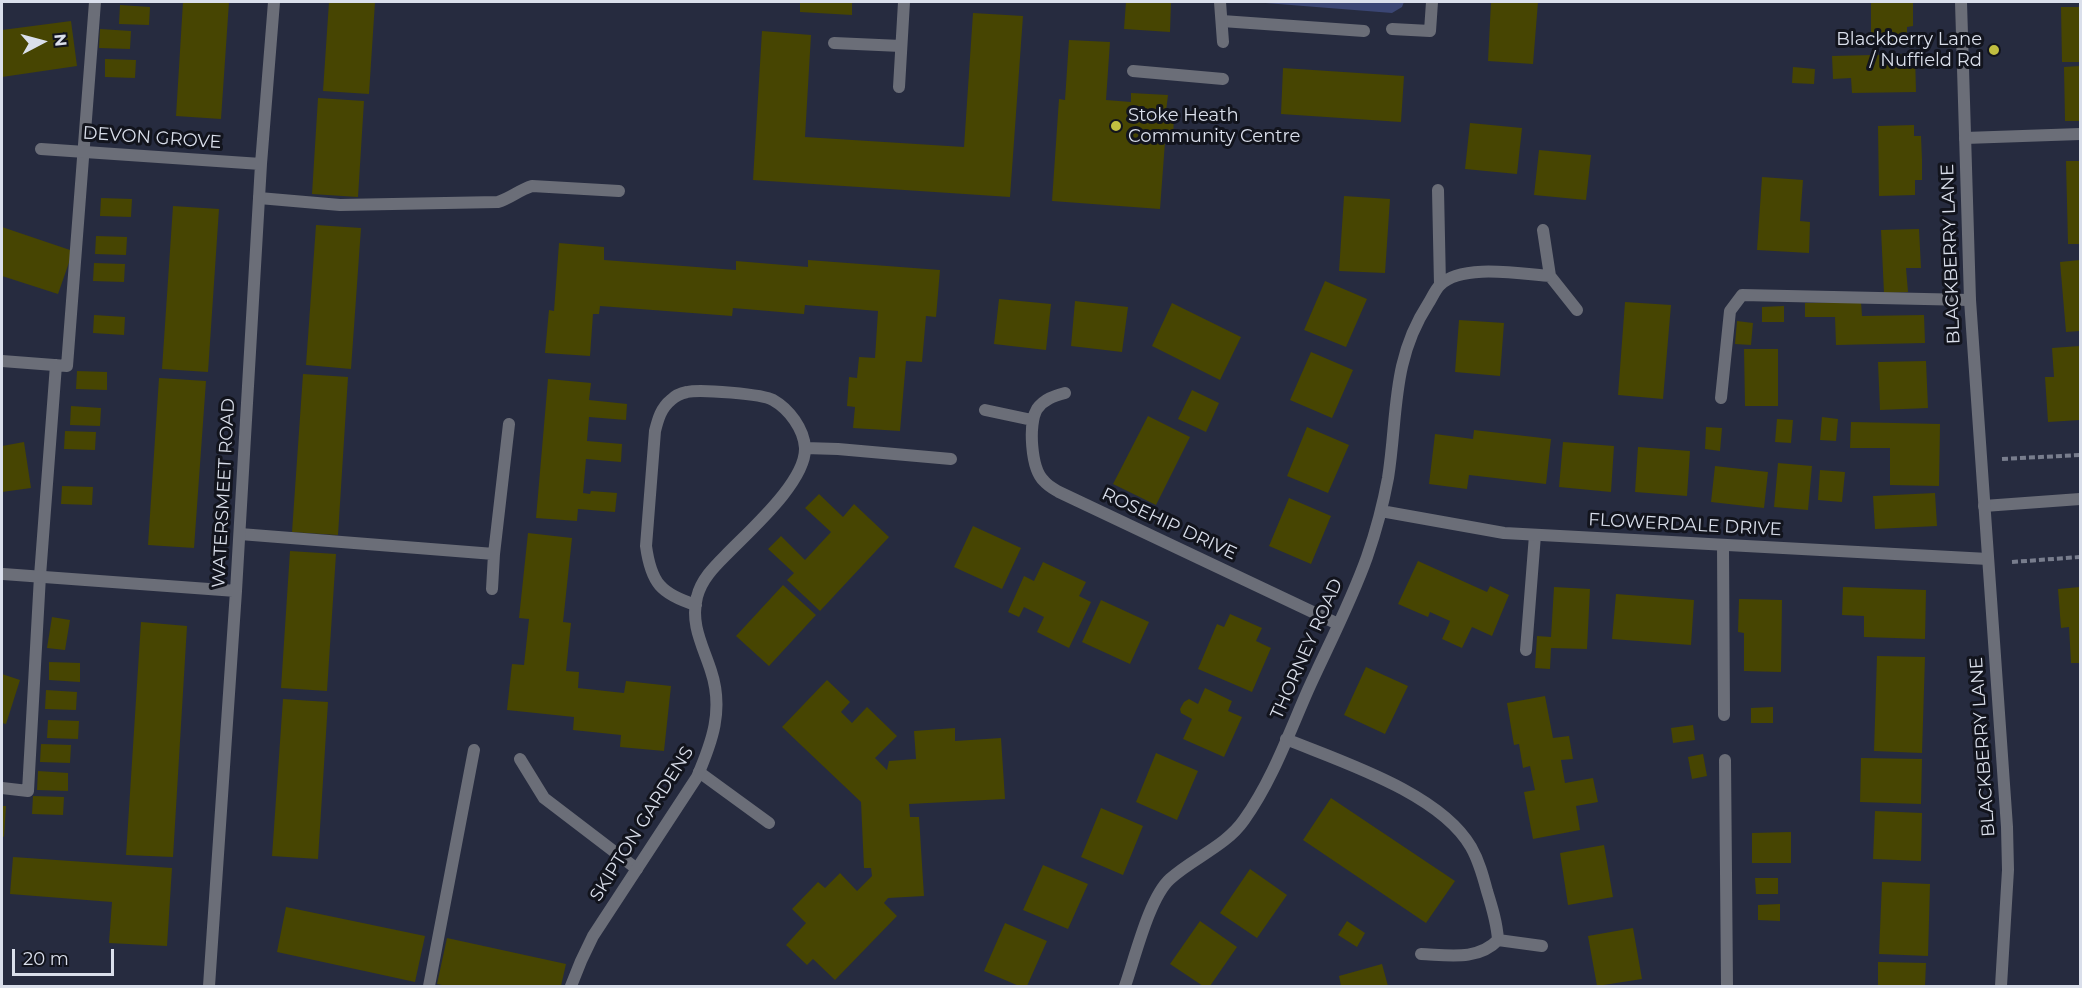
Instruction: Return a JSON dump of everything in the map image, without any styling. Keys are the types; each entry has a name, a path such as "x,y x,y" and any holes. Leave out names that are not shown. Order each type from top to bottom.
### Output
{"street":[{"path":"2,361 67,366 95,2"},
{"name":"WATERSMEET ROAD","path":"209,987 240,534 261,164 274,2"},
{"path":"899,87 904,2"},
{"path":"1221,2 1223,42"},
{"path":"1392,29 1430,31 1432,2"},
{"name":"BLACKBERRY LANE","path":"1961,2 1970,300 2007,827 2008,870 2001,987"},
{"path":"1222,21 1365,31"},
{"path":"834,43 901,46"},
{"path":"1132,71 1223,79"},
{"path":"1965,138 2080,135"},
{"name":"DEVON GROVE","path":"41,149 261,164"},
{"path":"259,198 340,205 390,206 498,202 532,186 619,191"},
{"path":"1438,190 1440,285"},
{"path":"1543,230 1550,276 1577,310"},
{"path":"1440,285 1454,276 1474,272 1550,276"},
{"name":"THORNEY ROAD","path":"1125,987 1159,891 1170,878 1226,839 1243,822 1257,800 1338,624 1367,558 1381,511 1388,477 1396,390 1404,354 1415,324 1440,285"},
{"path":"1721,398 1730,311 1742,295 1970,300"},
{"path":"2,788 28,791 40,576 56,365"},
{"path":"696,605 668,592 654,581 648,564 646,546 655,431 660,413 671,399 685,392 700,390 772,399 797,423 805,448 951,459"},
{"path":"985,410 1032,420 1038,408 1049,398 1065,393"},
{"name":"ROSEHIP DRIVE","path":"1032,420 1036,471 1044,481 1059,492 1338,624"},
{"path":"492,589 509,424"},
{"name":"SKIPTON GARDENS","path":"572,987 580,961 593,936 699,772 716,727 716,700 712,673 699,640 695,617 697,596 708,574 790,486 804,460 805,448"},
{"path":"1984,506 2080,499"},
{"name":"FLOWERDALE DRIVE","path":"1381,511 1504,533 1988,561"},
{"path":"240,534 494,554"},
{"path":"1526,650 1535,535"},
{"path":"1723,545 1724,715"},
{"path":"3,574 236,591"},
{"path":"1286,739 1391,783 1422,801 1455,826 1471,847 1480,869 1498,940"},
{"path":"429,987 474,750"},
{"path":"520,759 544,798 637,869"},
{"path":"1725,760 1727,987"},
{"path":"699,772 768,824"},
{"path":"1498,940 1542,946"},
{"path":"1421,954 1471,955 1489,950 1498,940"}],"path":[{"path":"1981,460 2080,455"},
{"path":"1988,561 2080,557"}],"shaded area":[{"path":"1253,2 1404,2 1402,7 1392,13"}],"building":[{"path":"183,2 229,2 221,119 176,116"},
{"path":"329,2 375,2 369,94 323,91"},
{"path":"800,2 852,2 852,15 800,12"},
{"path":"1126,2 1171,2 1170,32 1124,29"},
{"path":"1491,2 1538,2 1533,64 1488,61"},
{"path":"1871,2 1913,2 1913,26 1907,27 1907,41 1871,42"},
{"path":"120,5 150,7 149,25 119,24"},
{"path":"2061,7 2080,7 2080,62 2062,62"},
{"path":"973,13 1023,16 1010,197 753,180 762,31 811,35 805,137 964,147"},
{"path":"71,21 77,66 2,77 2,30"},
{"path":"100,29 131,31 130,49 99,48"},
{"name":"Stoke Heath Community Centre","path":"1069,40 1110,42 1106,100 1131,102 1131,93 1168,95 1166,111 1174,111 1173,142 1165,142 1160,209 1052,201 1059,99 1065,100"},
{"path":"1915,54 1916,92 1852,93 1851,78 1833,79 1832,56"},
{"path":"105,59 136,60 135,78 105,77"},
{"path":"2080,66 2080,121 2065,121 2064,67"},
{"path":"1793,67 1815,69 1814,84 1792,83"},
{"path":"1283,68 1404,76 1401,122 1281,114"},
{"path":"318,98 364,101 358,197 312,194"},
{"path":"1470,123 1522,128 1517,174 1465,169"},
{"path":"1914,125 1914,136 1921,136 1922,159 1922,180 1915,180 1915,195 1879,196 1878,126"},
{"path":"1539,150 1591,155 1586,200 1534,195"},
{"path":"2066,161 2080,161 2080,244 2068,244"},
{"path":"1762,177 1803,180 1800,221 1810,222 1809,253 1757,250"},
{"path":"1344,196 1390,199 1385,273 1339,271"},
{"path":"101,198 132,199 131,217 100,216"},
{"path":"173,206 219,209 208,372 162,369"},
{"path":"316,225 361,228 351,369 306,365"},
{"path":"2,227 73,251 58,294 2,276"},
{"path":"1919,229 1921,268 1906,268 1908,292 1884,293 1881,230"},
{"path":"96,236 127,237 126,255 95,254"},
{"path":"559,243 604,247 604,260 736,270 736,261 808,267 808,260 940,270 936,317 926,316 922,362 906,361 900,431 853,428 855,407 847,406 849,377 857,378 859,357 875,358 878,311 805,305 804,314 733,308 732,316 600,306 599,314 593,314 590,356 545,353 549,310 554,311"},
{"path":"2080,260 2080,331 2066,332 2060,262"},
{"path":"94,263 125,264 124,282 93,281"},
{"path":"1325,281 1367,299 1346,347 1304,330"},
{"path":"999,299 1051,304 1046,350 994,344"},
{"path":"1075,301 1128,307 1122,352 1071,346"},
{"path":"1625,302 1671,305 1663,399 1618,395"},
{"path":"1861,302 1862,316 1924,315 1925,343 1836,345 1835,317 1805,317 1805,303"},
{"path":"1172,303 1241,337 1220,380 1152,346"},
{"path":"1784,306 1784,322 1762,322 1762,307"},
{"path":"94,315 125,317 124,335 93,333"},
{"path":"1459,320 1504,323 1500,376 1455,372"},
{"path":"1737,321 1753,323 1751,345 1735,344"},
{"path":"2080,346 2080,420 2048,422 2045,377 2054,377 2052,348"},
{"path":"1744,349 1778,349 1778,406 1745,406"},
{"path":"1311,352 1353,370 1332,418 1290,400"},
{"path":"1926,361 1928,408 1880,410 1878,362"},
{"path":"77,371 107,372 107,390 76,389"},
{"path":"303,374 348,377 338,535 292,532"},
{"path":"159,378 206,381 194,548 148,545"},
{"path":"548,379 591,383 589,400 627,404 626,420 589,417 587,441 622,444 621,462 586,459 583,493 590,494 591,491 617,493 615,512 578,509 577,521 536,518"},
{"path":"1192,390 1219,403 1206,432 1178,419"},
{"path":"71,406 101,408 100,426 70,425"},
{"path":"1148,416 1190,437 1156,505 1113,484"},
{"path":"1822,417 1838,419 1836,441 1820,440"},
{"path":"1777,419 1793,420 1791,443 1775,442"},
{"path":"1851,422 1940,424 1939,486 1890,485 1890,448 1850,448"},
{"path":"1307,427 1349,445 1328,493 1287,476"},
{"path":"1706,427 1722,428 1720,451 1705,449"},
{"path":"1474,430 1551,439 1546,484 1469,475 1467,489 1429,484 1435,434 1473,439"},
{"path":"65,431 96,432 95,450 64,449"},
{"path":"24,442 31,488 2,492 2,446"},
{"path":"1563,442 1614,446 1611,492 1559,487"},
{"path":"1638,447 1690,451 1687,496 1635,492"},
{"path":"1778,463 1812,466 1808,510 1774,507"},
{"path":"1715,466 1768,472 1764,508 1711,502"},
{"path":"1820,470 1845,472 1842,502 1818,500"},
{"path":"62,486 93,487 92,505 61,504"},
{"path":"1935,493 1937,526 1875,529 1873,496"},
{"path":"819,494 843,517 854,504 889,537 820,611 787,580 794,573 768,549 781,536 805,560 831,532 805,508"},
{"path":"1289,498 1331,516 1311,564 1269,546"},
{"path":"973,526 1021,548 1002,589 954,567"},
{"path":"528,533 572,538 563,622 571,623 566,671 579,672 578,688 624,693 626,681 671,686 664,751 620,747 621,735 573,730 574,717 507,710 512,664 524,665 529,619 519,618"},
{"path":"290,551 336,554 327,691 281,688"},
{"path":"1418,561 1487,592 1490,586 1509,595 1492,636 1472,627 1462,648 1442,639 1450,621 1430,612 1428,617 1398,604"},
{"path":"1043,562 1086,582 1079,596 1091,602 1069,648 1037,632 1044,617 1024,607 1019,617 1008,612 1024,576 1034,581"},
{"path":"783,585 816,615 769,666 736,636"},
{"path":"1554,587 1590,589 1587,649 1551,648 1550,669 1535,668 1537,636 1551,637"},
{"path":"1843,587 1926,590 1925,639 1864,637 1864,616 1842,615"},
{"path":"2080,587 2080,663 2071,663 2069,627 2061,628 2058,589"},
{"path":"1616,594 1694,600 1691,645 1612,639"},
{"path":"1739,599 1782,600 1781,672 1744,671 1744,633 1738,632"},
{"path":"1101,600 1149,622 1130,664 1082,642"},
{"path":"1230,614 1262,628 1256,641 1271,648 1252,692 1198,669 1217,624 1224,627"},
{"path":"52,617 70,620 65,650 47,648"},
{"path":"141,622 187,626 173,857 126,855"},
{"path":"1877,656 1925,657 1922,753 1874,751"},
{"path":"49,662 80,663 80,682 49,680"},
{"path":"1366,667 1408,686 1385,734 1344,715"},
{"path":"2,674 20,680 6,724 2,723"},
{"path":"827,680 850,702 841,712 852,723 867,707 897,736 875,758 887,770 889,761 916,759 914,731 955,728 955,741 1001,738 1005,799 909,804 910,817 919,817 924,896 888,898 884,903 897,916 835,980 813,959 807,965 786,945 806,923 792,909 818,882 825,888 840,873 857,891 872,876 871,868 864,868 861,802 782,727"},
{"path":"1205,688 1232,701 1228,711 1242,717 1224,757 1183,739 1192,719 1181,713 1180,709 1189,699 1198,704"},
{"path":"46,690 77,692 76,710 45,709"},
{"path":"1545,696 1553,738 1569,736 1573,759 1561,760 1565,783 1593,778 1598,802 1576,806 1580,830 1533,839 1524,792 1535,790 1530,766 1523,768 1519,744 1514,745 1507,703"},
{"path":"283,699 328,702 318,859 272,856"},
{"path":"1773,707 1773,723 1751,723 1751,708"},
{"path":"48,720 79,721 78,739 47,738"},
{"path":"1693,725 1695,740 1673,743 1671,728"},
{"path":"41,744 71,745 70,763 40,762"},
{"path":"1156,753 1198,771 1177,820 1136,802"},
{"path":"1703,754 1707,776 1692,779 1688,757"},
{"path":"1861,758 1922,759 1921,804 1860,802"},
{"path":"38,771 68,773 68,791 37,790"},
{"path":"33,796 64,797 63,815 32,814"},
{"path":"1331,798 1455,881 1426,923 1303,840"},
{"path":"2,806 6,806 4,837 2,836"},
{"path":"1101,808 1143,826 1123,875 1081,857"},
{"path":"1875,811 1922,813 1921,861 1873,859"},
{"path":"1791,832 1791,863 1752,863 1752,833"},
{"path":"1604,845 1613,897 1568,905 1560,853"},
{"path":"13,857 172,868 167,946 109,943 112,902 10,894"},
{"path":"1043,865 1088,884 1068,929 1023,910"},
{"path":"1250,869 1287,895 1257,938 1220,913"},
{"path":"1755,878 1778,878 1778,894 1756,894"},
{"path":"1882,882 1930,884 1928,956 1879,954"},
{"path":"1780,904 1780,921 1758,920 1758,905"},
{"path":"286,907 425,936 415,982 277,952"},
{"path":"1200,921 1237,947 1210,986 1203,986 1170,964"},
{"path":"1347,921 1365,933 1357,947 1338,935"},
{"path":"1005,923 1047,941 1027,986 1019,986 984,971"},
{"path":"1633,928 1642,979 1597,986 1588,936"},
{"path":"447,938 566,964 561,986 447,986 437,984"},
{"path":"1878,962 1926,963 1925,986 1878,986"},
{"path":"1382,964 1388,986 1341,986 1339,976"}],"place":[{"name":"Blackberry Lane / Nuffield Rd","path":"1994,50"},
{"name":"Stoke Heath Community Centre","path":"1116,126"}]}
